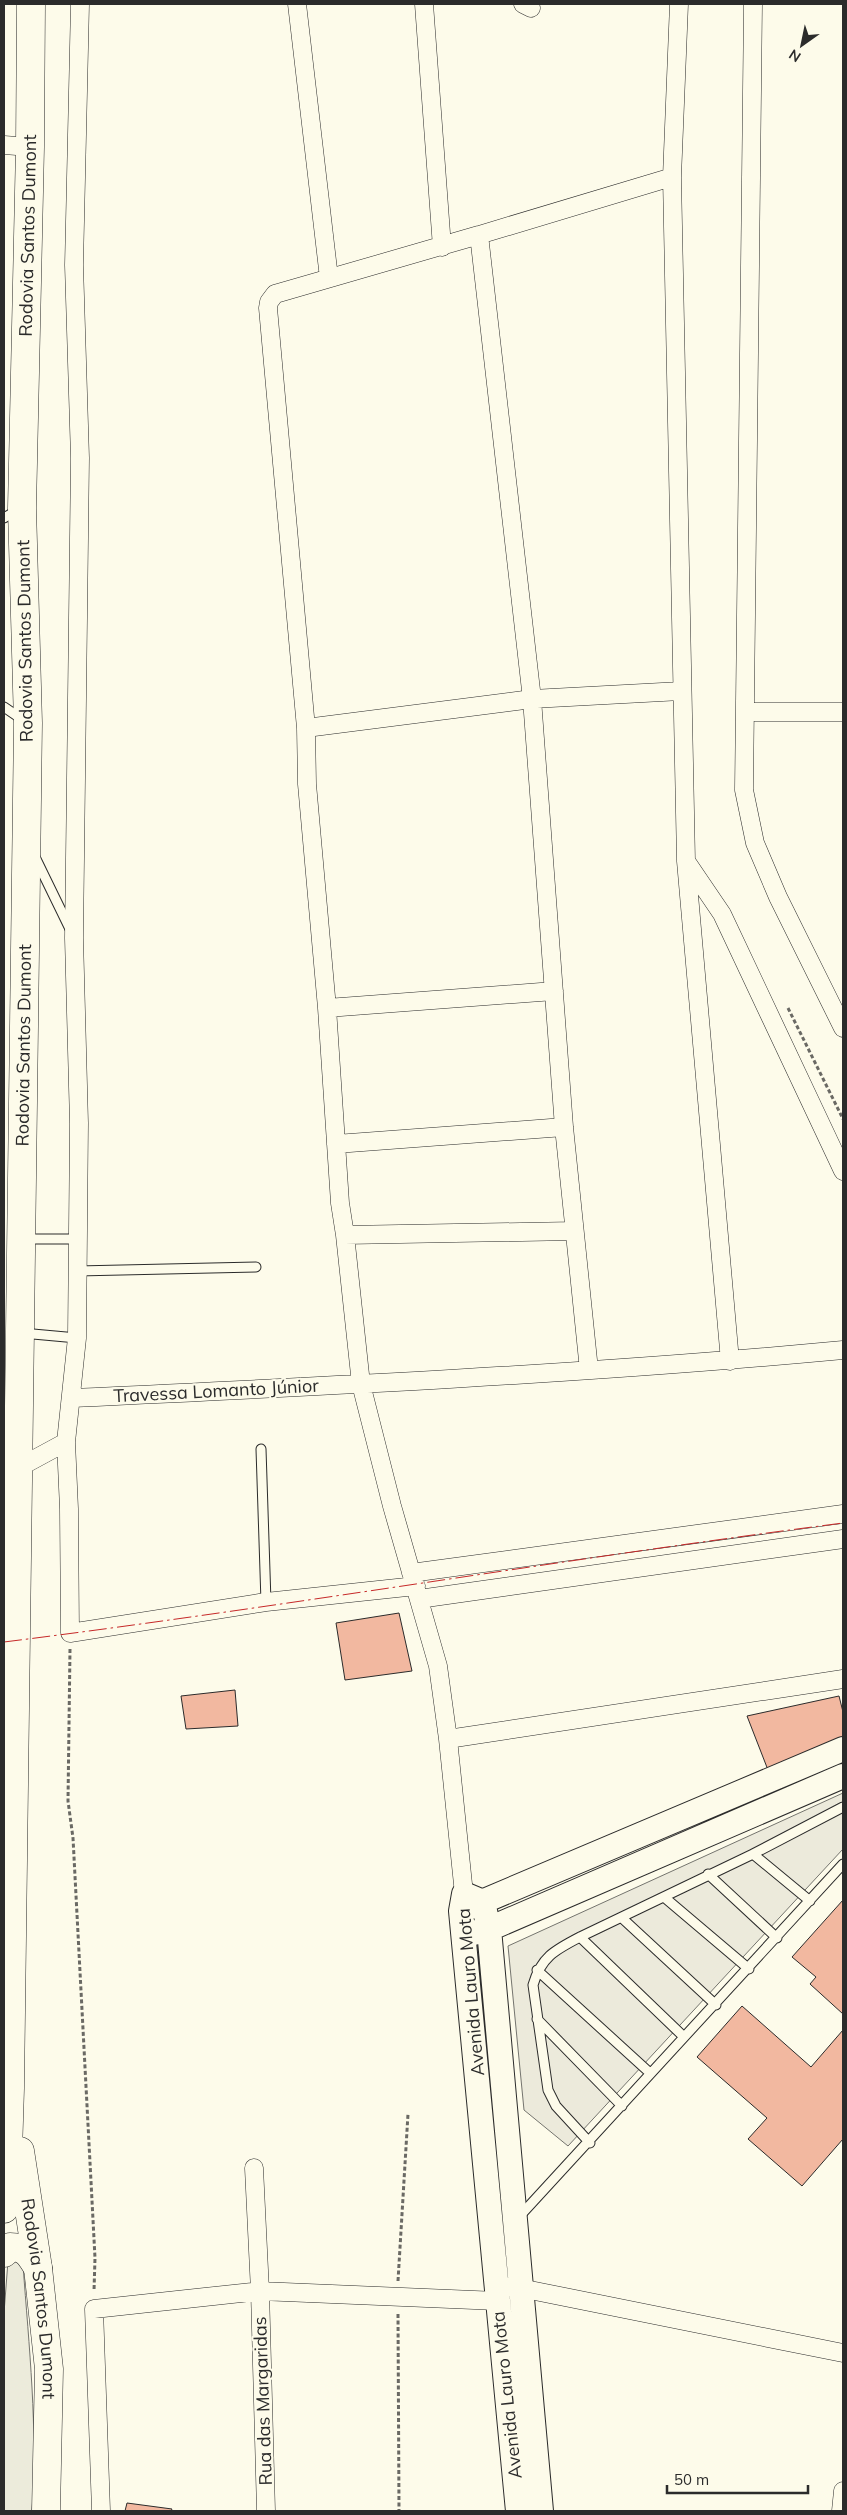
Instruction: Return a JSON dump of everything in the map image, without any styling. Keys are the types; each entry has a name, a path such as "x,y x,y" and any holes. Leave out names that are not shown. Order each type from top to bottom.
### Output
{"highway":[{"name":"Rodovia Santos Dumont","path":"4,2209 7,2184 10,2088 25,834 28,723 13,513 17,146 31,4"},
{"name":"Rodovia Santos Dumont","path":"10,2088 38,2268 49,2369 46,2511"},
{"path":"4,2253 10,2247 22,2247 30,2254 38,2268"}],"street":[{"path":"80,4 74,265 80,458 74,938 79,1123 76,1271 77,1338 66,1442 69,1510 70,1633 266,1602 843,1539"},
{"path":"297,4 329,278"},
{"path":"424,4 442,247"},
{"path":"679,4 672,177 681,691 686,861 730,1361"},
{"path":"753,4 744,790 756,843 778,896 843,1028"},
{"path":"672,177 442,247 275,294 269,302 268,308 306,728 307,784 327,1008 340,1203 346,1235 361,1384 438,1666 469,1902 843,1749"},
{"path":"479,235 532,699 564,1127 589,1370"},
{"path":"306,728 532,699 681,691"},
{"path":"746,712 843,712"},
{"path":"686,861 722,914 843,1171"},
{"path":"327,1008 554,991"},
{"path":"336,1144 564,1127"},
{"path":"346,1235 574,1231"},
{"name":"Travessa Lomanto Júnior","path":"71,1398 361,1384 589,1370 730,1361 843,1350"},
{"path":"18,1468 66,1442"},
{"path":"416,1586 843,1514"},
{"path":"448,1739 843,1679"},
{"path":"464,1935 489,1929 843,1776"},
{"name":"Avenida Lauro Mota","path":"469,1902 489,1929 541,2511"},
{"name":"Avenida Lauro Mota","path":"469,1902 464,1935 518,2511"},
{"name":"Rua das Margaridas","path":"254,2168 270,2511"},
{"path":"492,2231 517,2227"},
{"path":"101,2511 94,2309 260,2291 497,2293 520,2288 843,2353"},
{"path":"841,2511 843,2491"}],"lane":[{"path":"4,707 28,723"},
{"path":"25,834 74,938"},
{"path":"20,1239 77,1239"},
{"path":"76,1271 256,1267"},
{"path":"19,1332 77,1338"},
{"path":"261,1450 266,1602"},
{"path":"590,2142 556,2106 548,2090 533,1985 537,1970 556,1949 580,1936 622,1918 708,1874 753,1854 843,1807"},
{"path":"753,1854 810,1901"},
{"path":"517,2227 650,2073 749,1969 843,1864"},
{"path":"708,1874 776,1938"},
{"path":"664,1897 749,1969"},
{"path":"622,1918 716,2004"},
{"path":"580,1936 684,2036"},
{"path":"537,1970 650,2073"},
{"path":"537,2019 622,2106"}],"path":[{"path":"70,1633 68,1801 69,1820 73,1838 95,2258 94,2309"}],"shaded area":[{"path":"843,1793 843,1849 568,2146 524,2110 508,1946"},
{"path":"16,2258 23,2265 30,2357 34,2450 32,2511 4,2511 4,2313 8,2261"}],"building":[{"path":"399,1613 412,1671 345,1680 336,1623"},
{"path":"235,1690 238,1726 186,1729 181,1696"},
{"path":"839,1696 843,1712 843,1741 768,1770 747,1716"},
{"path":"843,1900 843,2014 810,1984 816,1977 792,1957"},
{"path":"742,2006 811,2067 843,2030 843,2139 802,2186 748,2139 767,2118 697,2057"},
{"path":"127,2503 172,2509 171,2511 125,2511"}],"power":[{"path":"4,1642 214,1614 843,1523"}]}
